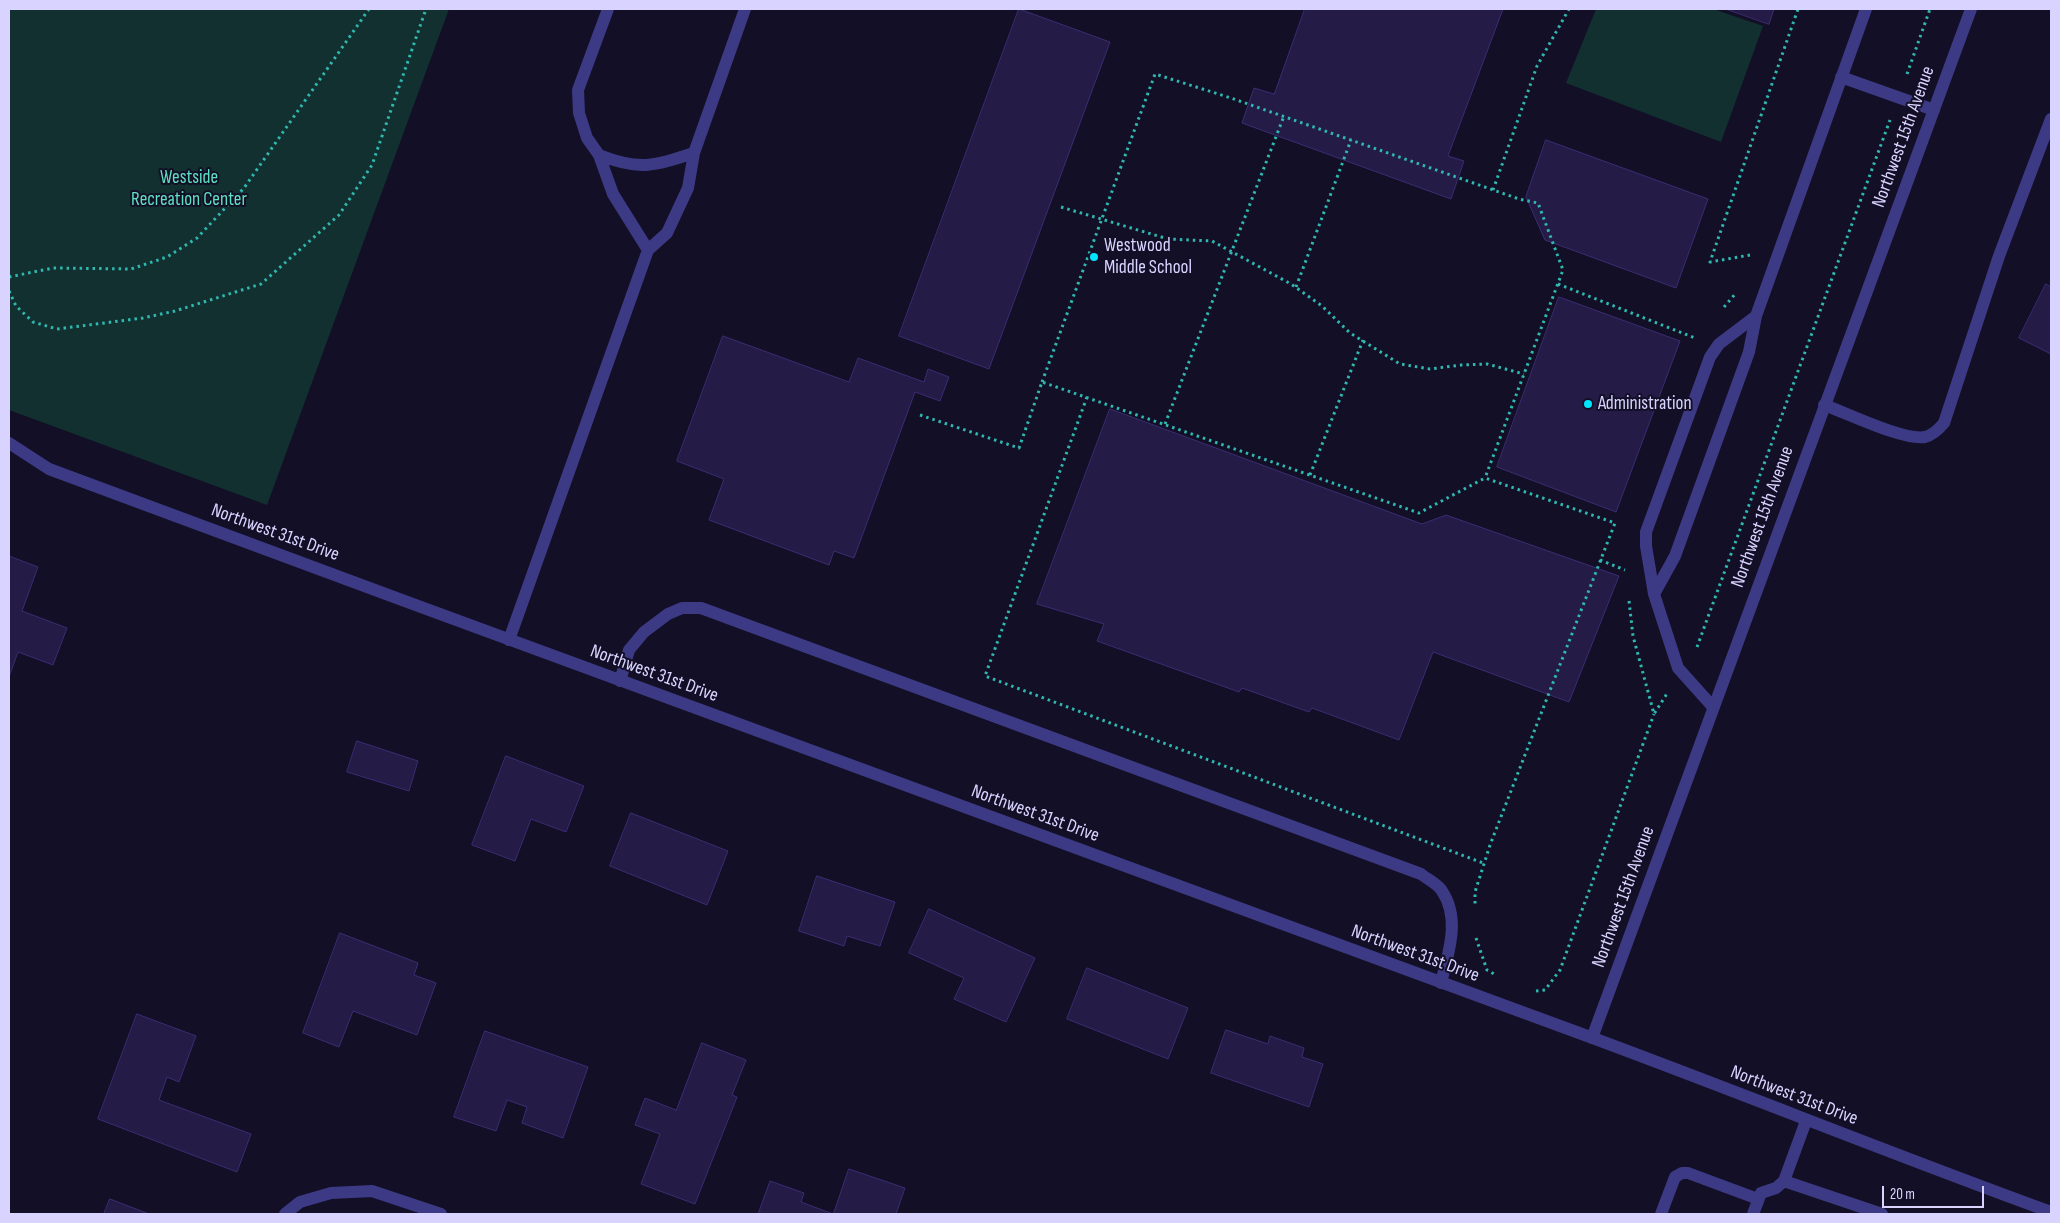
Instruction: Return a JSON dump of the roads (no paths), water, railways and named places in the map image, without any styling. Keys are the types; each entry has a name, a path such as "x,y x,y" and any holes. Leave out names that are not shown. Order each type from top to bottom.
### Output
{"street":[{"path":"608,9 578,90 580,113 587,138 599,155 612,194 648,250"},
{"path":"509,640 648,250 667,233 688,188 694,152 745,9"},
{"path":"1654,594 1675,556 1749,352 1756,316 1866,9"},
{"name":"Northwest 15th Avenue","path":"1592,1038 1971,9"},
{"path":"1841,77 1934,110"},
{"path":"1824,405 1902,434 1925,437 1936,432 1944,423 1999,256 2051,119"},
{"path":"599,155 622,164 636,166 661,164 694,152"},
{"path":"1714,707 1678,668 1654,594 1646,546 1646,532 1710,357 1719,344 1756,316"},
{"name":"Northwest 31st Drive","path":"9,443 49,468 509,640 1592,1038 1806,1121 2051,1212"},
{"path":"620,681 629,650 644,632 668,614 682,608 701,608 710,611 1421,874 1442,890 1452,917 1450,943 1441,983"},
{"path":"1752,1214 1761,1193 1776,1188 1784,1181 1806,1121"},
{"path":"1661,1214 1676,1176 1682,1173 1688,1173 1758,1199"},
{"path":"1784,1181 1882,1214"},
{"path":"285,1214 300,1202 331,1193 372,1191 441,1214"}],"place":[{"name":"Westwood Middle School","path":"1094,257"},
{"name":"Administration","path":"1588,404"}],"park label":[{"name":"Westside Recreation Center","path":"189,189"}]}
